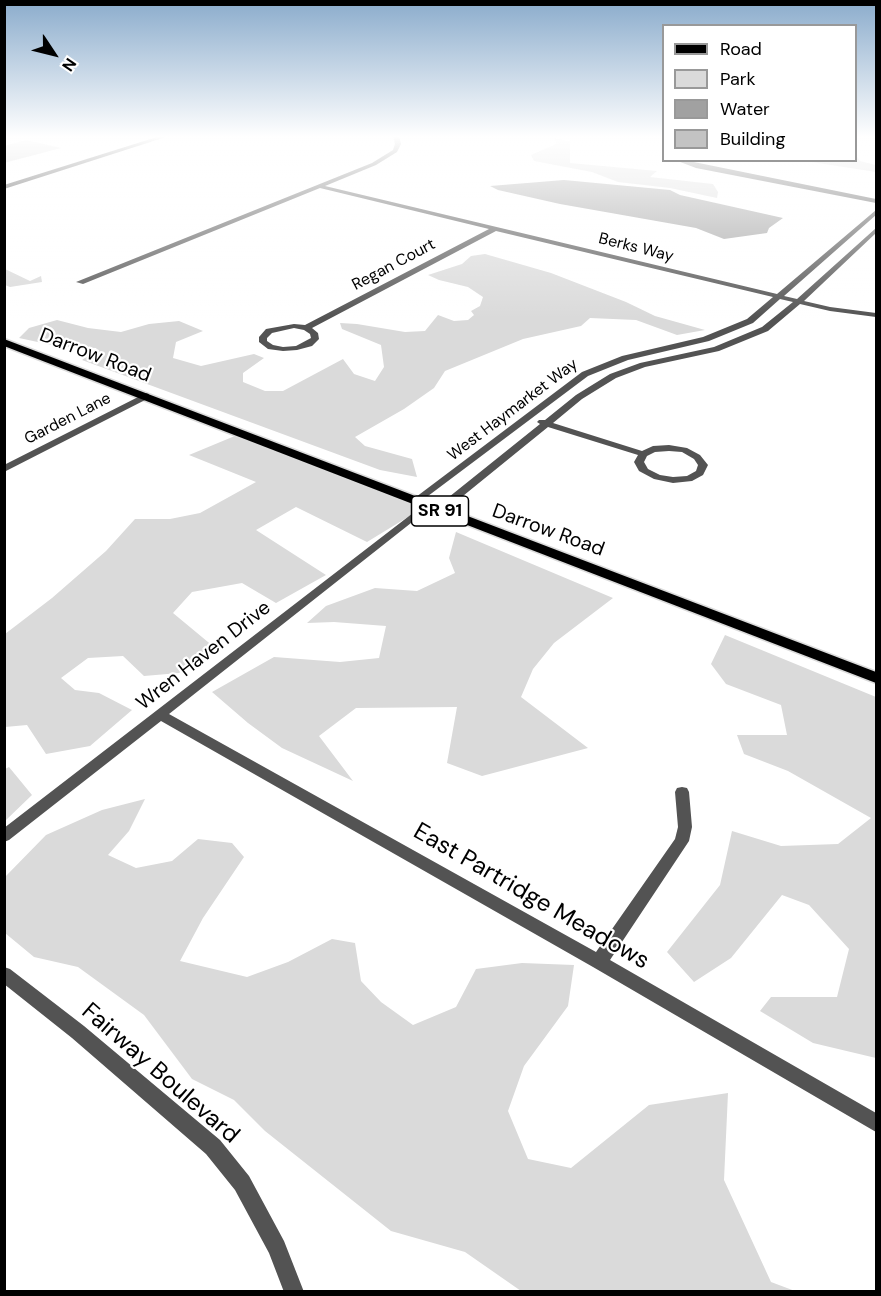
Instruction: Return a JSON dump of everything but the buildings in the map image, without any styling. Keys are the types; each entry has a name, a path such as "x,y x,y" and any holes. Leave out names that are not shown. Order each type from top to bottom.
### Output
{"main road":[{"name":"Darrow Road","path":"4,342 876,678"}],"street":[{"path":"80,282 294,196"},
{"name":"Berks Way","path":"364,196 798,301 860,314 876,315"},
{"path":"853,196 876,201"},
{"name":"West Haymarket Way","path":"426,506 527,417 576,380 597,368 625,358 722,334 750,321 876,212"},
{"name":"Regan Court","path":"306,328 314,333 315,339 297,348 277,348 263,342 263,337 269,331 280,327 306,328 496,228"},
{"name":"West Haymarket Way","path":"426,506 613,375 643,365 716,348 745,338 774,323 876,230"},
{"name":"Garden Lane","path":"4,469 146,396"},
{"path":"527,417 643,454 653,449 684,450 697,457 703,465 700,473 689,479 673,480 657,477 645,471 639,462 643,454"},
{"name":"Wren Haven Drive","path":"4,836 426,506"},
{"name":"East Partridge Meadows","path":"161,715 876,1123"},
{"path":"599,963 682,841 686,827 682,792"},
{"name":"Fairway Boulevard","path":"4,974 78,1032 213,1147 242,1183 277,1248 294,1292"}],"green space":[{"path":"485,254 551,273 626,302 655,316 705,330 677,335 636,320 590,318 581,326 523,339 445,371 434,388 404,409 355,437 365,446 412,459 417,477 380,470 82,360 97,348 61,347 19,338 29,328 57,320 88,328 121,332 149,324 179,321 203,331 176,342 173,358 201,366 254,354 264,358 243,373 243,382 265,391 283,391 343,359 354,374 375,381 384,367 381,345 342,329 340,323 405,332 425,331 438,315 454,321 468,320 474,315 471,311 480,306 483,297 468,287 428,275 462,264 471,256"},
{"path":"5,269 30,281 41,276 42,282 10,287 5,285"},
{"path":"242,433 426,506 367,542 296,507 256,530 326,575 276,603 242,583 192,592 173,613 214,647 179,673 144,676 123,656 88,658 61,678 75,690 99,693 132,710 90,746 46,754 27,725 5,727 5,634 52,598 106,551 135,519 170,519 200,513 256,482 189,455"},
{"path":"456,532 613,598 554,643 533,669 521,697 588,748 482,776 447,763 457,707 356,708 319,736 353,781 282,748 212,692 274,657 340,662 379,658 386,626 334,622 307,623 326,606 375,588 417,591 455,573 449,558"},
{"path":"725,635 876,697 876,1058 813,1043 760,1011 771,997 837,997 849,949 809,905 782,895 731,958 694,982 667,952 720,885 732,831 781,846 838,844 871,818 788,771 744,754 737,735 787,735 781,705 726,684 711,664"},
{"path":"9,767 32,795 5,821 5,769"},
{"path":"145,799 129,831 108,855 136,868 172,861 198,839 232,843 244,857 203,918 180,961 247,977 288,962 332,939 355,943 361,981 381,1002 413,1025 456,1007 476,969 522,963 574,965 568,1006 524,1066 508,1111 528,1159 571,1168 649,1105 728,1093 724,1180 771,1282 795,1291 521,1291 465,1252 391,1231 265,1131 234,1100 192,1079 144,1015 78,967 34,957 5,933 5,877 46,835 102,810"}],"water":[{"path":"527,196 687,196 783,218 769,228 767,233 724,239 696,228"}]}
